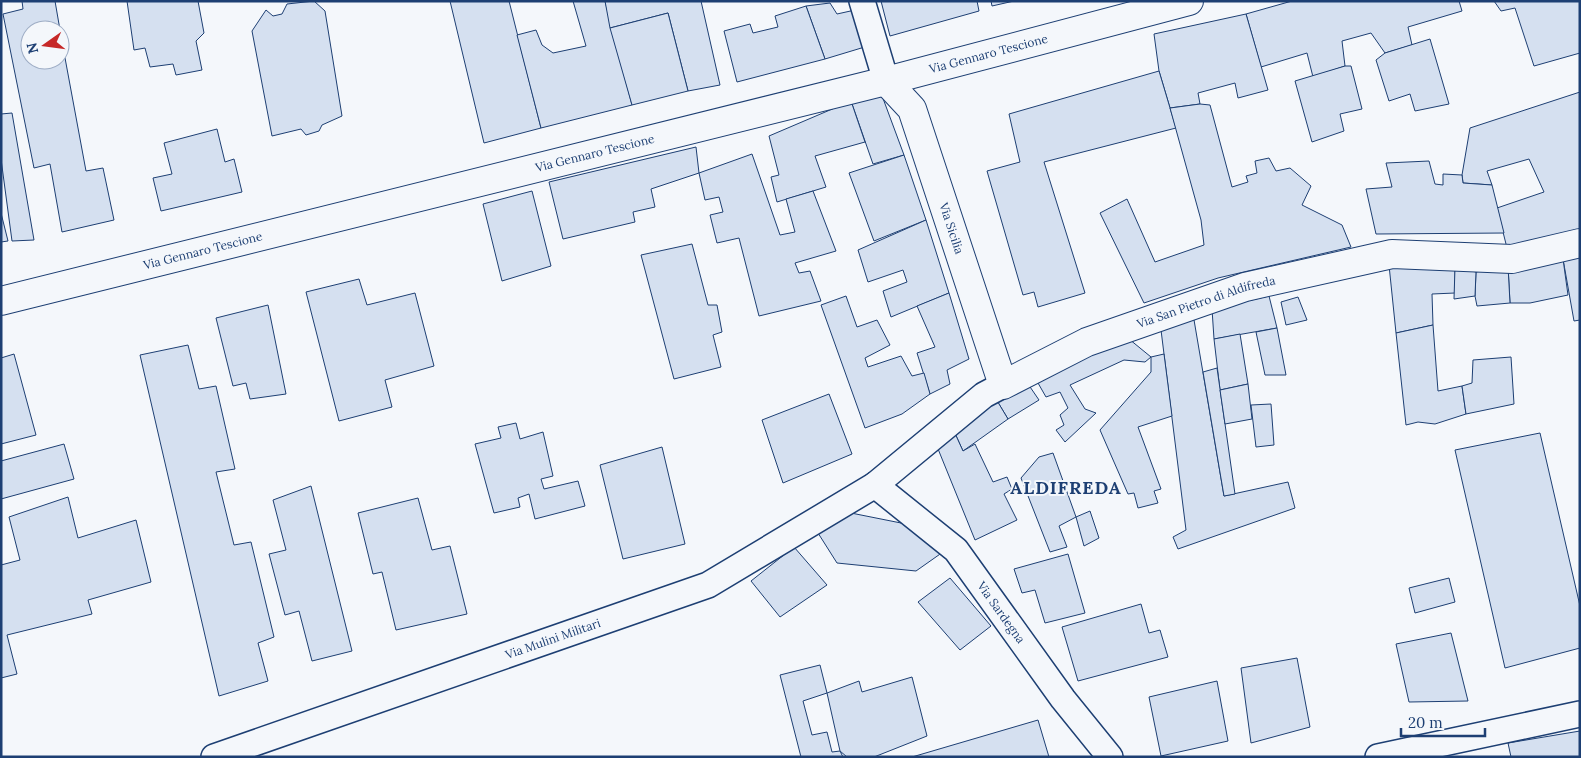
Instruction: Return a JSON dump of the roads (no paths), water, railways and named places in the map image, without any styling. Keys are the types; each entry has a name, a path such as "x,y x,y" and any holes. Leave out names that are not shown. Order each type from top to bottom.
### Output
{"street":[{"path":"862,1 886,81"},
{"name":"Via Gennaro Tescione","path":"1,300 886,81 1189,1"},
{"name":"Via Sicilia","path":"886,81 912,109 1003,385"},
{"name":"Via San Pietro di Aldifreda","path":"876,485 984,395 1087,342 1244,287 1392,254 1512,259 1580,243"},
{"name":"Via Mulini Militari","path":"214,757 708,585 876,485"},
{"name":"Via Sardegna","path":"876,485 956,550 1063,699 1110,757"},
{"path":"1378,757 1580,714"}],"district":[{"name":"ALDIFREDA","path":"1066,488"}]}
